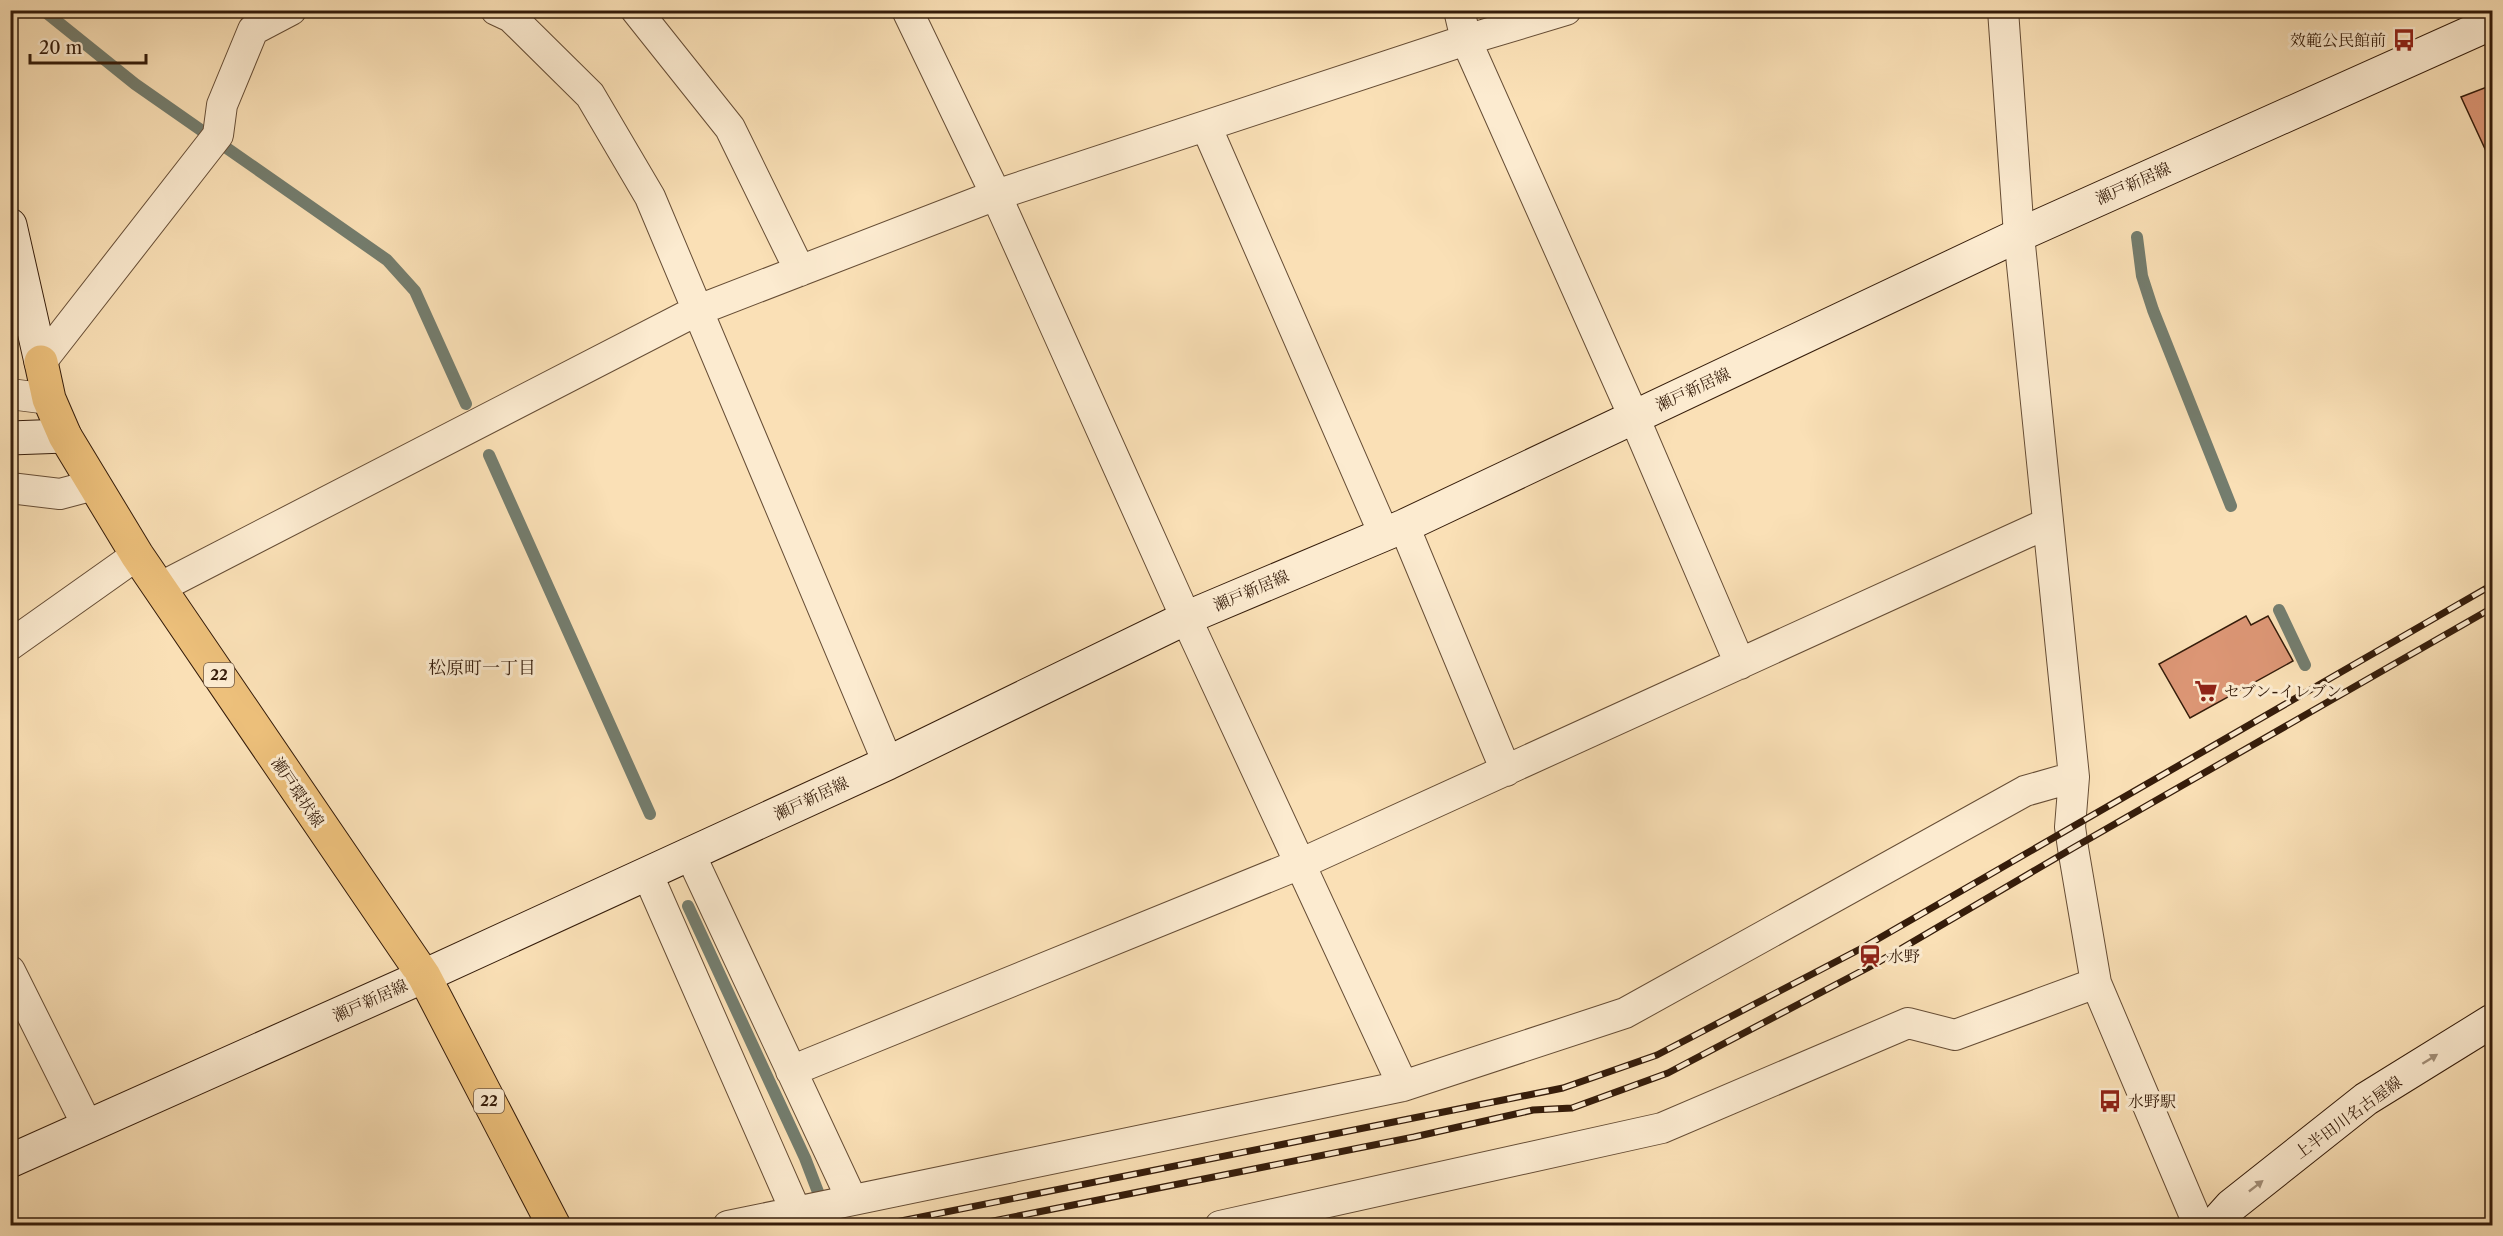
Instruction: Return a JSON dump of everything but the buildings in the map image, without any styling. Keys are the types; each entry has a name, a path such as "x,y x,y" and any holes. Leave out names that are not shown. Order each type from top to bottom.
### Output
{"main road":[{"name":"瀬戸環状線","path":"41,362 49,399 65,436 94,485 159,588 424,976 554,1226"}],"street":[{"path":"41,362 211,146 222,105 253,30 291,10"},
{"path":"636,10 730,128 800,272"},
{"path":"907,10 996,195 1186,618 1403,1086"},
{"path":"1459,10 1466,39 1634,417 1740,664"},
{"path":"159,588 696,311 996,195 1466,39 1566,10"},
{"path":"2003,10 2019,235 2074,777 2070,827 2096,982 2199,1226"},
{"path":"508,13 590,95 650,197 888,763"},
{"name":"瀬戸新居線","path":"10,1161 424,976 888,763 1186,618 1394,530 2019,235 2493,23"},
{"path":"1206,126 1506,771"},
{"path":"10,225 41,362"},
{"path":"10,394 49,399"},
{"path":"10,438 65,436"},
{"path":"10,488 60,494 94,485"},
{"path":"791,1071 1300,864 2048,523"},
{"path":"10,645 137,555"},
{"path":"728,1226 1403,1086 1625,1013 2025,791 2074,777"},
{"path":"690,854 849,1201"},
{"path":"647,873 802,1210"},
{"path":"10,971 88,1126"},
{"path":"1220,1226 1309,1217 1662,1128 1908,1023 1955,1035 2096,982"},
{"name":"上半田川名古屋線","path":"2213,1226 2231,1206 2366,1099 2493,1021"}],"waterway":[{"path":"43,10 135,84 387,260 415,291 466,404"},
{"path":"2137,237 2142,276 2153,310 2231,506"},
{"path":"489,455 650,814"},
{"path":"2279,610 2305,665"},
{"path":"688,906 805,1158 831,1226"}],"railway":[{"path":"876,1226 1563,1088 1657,1055 1864,947 2492,585"},
{"path":"968,1226 1414,1137 1533,1110 1572,1108 1668,1073 1875,964 2492,608"}],"place":[{"name":"效範公民館前","path":"2404,40"},
{"name":"セブン-イレブン","path":"2206,691"},
{"name":"水野","path":"1870,956"},
{"name":"水野駅","path":"2110,1101"}],"district":[{"name":"松原町一丁目","path":"482,668"}]}
